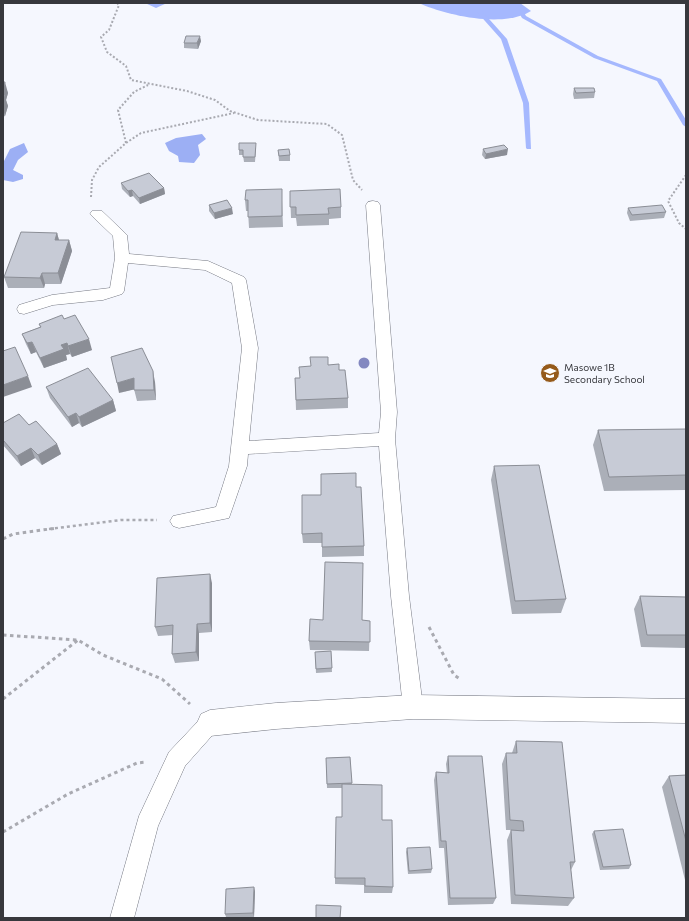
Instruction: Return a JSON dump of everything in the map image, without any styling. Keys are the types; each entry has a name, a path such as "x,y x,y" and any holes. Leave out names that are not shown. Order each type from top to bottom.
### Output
{"street":[{"path":"210,723 276,716 413,706 686,711"}],"lane":[{"path":"374,205 389,412 387,439 400,596 413,706"},
{"path":"24,309 52,300 103,295 117,291 122,258 120,235 97,214"},
{"path":"122,258 208,266 239,280 250,348 238,466 223,513 179,520"},
{"path":"240,448 387,439"},
{"path":"122,918 147,824 178,759 210,723"}],"path":[{"path":"117,3 119,5 109,30 101,37 108,52 126,66 131,80 187,91 215,100 230,111 258,120 327,124 342,135 353,180 374,205"},
{"path":"126,142 118,110 134,92 149,84"},
{"path":"97,214 91,199 92,180 99,167 126,142 141,133 236,113"},
{"path":"686,175 668,201 679,223 686,229"},
{"path":"3,539 13,534 121,520 179,520"},
{"path":"427,623 454,675 494,708"},
{"path":"3,635 78,640 104,655 162,679 210,723"},
{"path":"3,699 78,640"},
{"path":"3,832 68,794 136,763 178,759"}],"shaded area":[{"path":"520,3 531,11 520,16 506,19 476,18 446,13 421,4"},
{"path":"202,134 206,139 198,145 200,155 194,163 179,162 178,156 169,151 165,143 176,138"},
{"path":"24,143 28,152 18,160 13,170 23,175 23,179 13,182 3,180 3,163 10,149"}],"building":[{"path":"186,36 200,36 197,43 184,43"},
{"path":"574,88 594,88 595,92 576,93"},
{"path":"239,143 256,143 255,157 243,157 243,150 239,150"},
{"path":"504,145 508,149 486,154 483,149"},
{"path":"289,149 290,155 279,156 278,150"},
{"path":"149,173 164,188 139,198 132,190 128,191 121,183"},
{"path":"282,189 282,216 248,217 248,200 245,200 246,190"},
{"path":"340,189 341,207 328,208 329,214 296,215 296,207 290,207 290,191"},
{"path":"227,200 232,208 214,213 209,205"},
{"path":"662,205 666,212 632,215 628,208"},
{"path":"21,232 57,233 55,240 69,240 58,273 42,273 40,278 4,277"},
{"path":"62,315 64,319 75,315 89,339 68,346 67,343 61,345 64,349 40,358 32,342 27,343 22,334 41,327 39,324"},
{"path":"15,347 28,376 3,385 3,351"},
{"path":"142,348 153,371 154,390 134,390 134,378 117,383 111,357"},
{"path":"310,357 328,357 328,365 339,364 339,370 345,370 348,398 296,400 295,378 300,378 299,367 311,366"},
{"path":"88,368 113,400 79,417 76,413 68,417 46,387"},
{"path":"19,414 29,425 36,421 57,444 38,455 31,448 17,456 3,440 3,423"},
{"path":"686,429 686,475 609,477 598,430"},
{"path":"539,465 566,599 515,601 494,466"},
{"path":"356,473 356,487 361,487 364,546 322,547 322,533 302,534 302,495 321,495 321,474"},
{"path":"325,562 363,563 362,620 370,621 370,642 309,641 310,619 323,620"},
{"path":"210,574 210,623 197,624 196,652 172,654 173,625 155,627 157,578"},
{"path":"640,596 686,597 686,635 647,635"},
{"path":"331,651 332,668 316,669 315,652"},
{"path":"516,741 562,742 575,862 570,862 574,898 515,895 511,830 524,831 523,821 510,820 506,753 517,753"},
{"path":"448,756 482,756 496,898 450,898 446,841 441,841 436,772 449,773"},
{"path":"350,757 352,783 327,784 326,758"},
{"path":"686,775 686,841 669,776"},
{"path":"342,784 382,785 382,820 392,820 393,887 365,886 365,878 335,878 336,817 342,817"},
{"path":"623,829 631,865 603,867 594,831"},
{"path":"430,847 432,869 409,871 407,848"},
{"path":"254,887 253,913 225,914 226,889"},
{"path":"316,905 341,906 340,918 316,918"}],"waterway":[{"path":"148,3 156,6 164,3"},
{"path":"518,6 524,17 596,57 659,80 686,125"},
{"path":"479,11 504,39 526,103 529,148"}],"place":[{"name":"Masowe 1B Secondary School","path":"550,373"}]}
